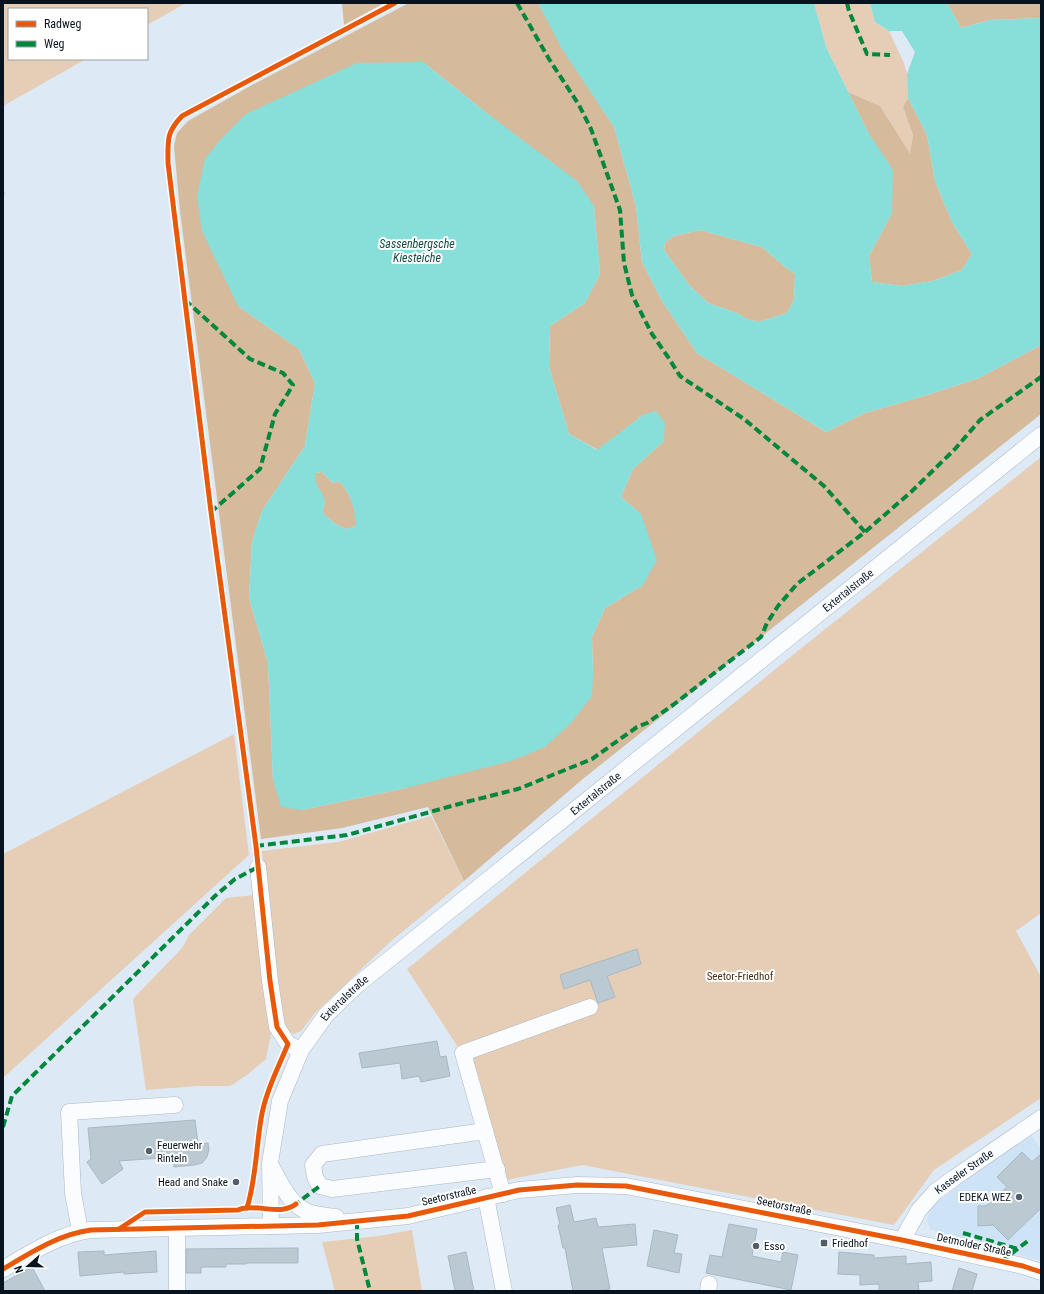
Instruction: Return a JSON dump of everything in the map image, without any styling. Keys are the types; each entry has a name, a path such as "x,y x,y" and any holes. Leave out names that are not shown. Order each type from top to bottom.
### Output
{"street":[{"name":"Extertalstraße","path":"271,1226 270,1163 280,1101 301,1050 326,1016 356,986 1041,435"},
{"path":"258,867 270,981 277,1027 288,1044 301,1050"},
{"path":"503,1194 463,1053 590,1007"},
{"path":"80,1231 73,1193 69,1112 175,1105"},
{"name":"Kasseler Straße","path":"902,1240 919,1210 935,1192 1041,1118"},
{"path":"485,1131 322,1154 313,1165 315,1177 320,1186 332,1189 497,1169"},
{"path":"270,1163 288,1196 296,1204 310,1212 357,1221"},
{"name":"Seetorstraße","path":"3,1269 51,1242 80,1231 318,1225 408,1216 519,1190 578,1185 626,1186 902,1240"},
{"path":"486,1197 504,1291"},
{"path":"177,1228 177,1291"},
{"name":"Detmolder Straße","path":"902,1240 1023,1266 1041,1272"}],"shaded area":[{"path":"342,3 384,3 344,25"},
{"path":"409,3 538,3 563,49 614,127 636,206 642,262 662,301 697,353 826,432 865,413 979,378 1041,345 1041,414 584,778 464,881 428,807 342,828 261,839 180,211 174,146 177,133 188,121 254,84","holes":["423,62 483,110 594,206 600,274 585,303 550,326 549,367 569,434 598,450 643,415 664,441 633,469 621,497 641,514 643,585 605,608 592,637 593,676 406,788 302,810 273,780 268,663 249,598 252,542 262,511 305,446 315,383 299,349 238,306"]},
{"path":"948,3 1041,3 1041,18 990,20 961,28"},
{"path":"848,92 880,106 910,154 913,135 903,107 908,98 927,135 935,181 952,222 972,254 962,270 933,281 902,286 872,282 869,256 892,213 868,132"},
{"path":"700,230 762,247 795,274 794,300 787,313 759,322 746,319 737,313 708,303 689,285 664,250 665,242 674,236"},
{"path":"322,472 333,483 339,481 347,491 354,507 357,526 346,529 335,524 322,512 325,503 315,482 315,473"},
{"path":"1029,1132 1041,1149 1041,1261 956,1237 943,1235 930,1229 927,1221 931,1207"}],"green space":[{"path":"3,3 186,3 148,24 148,8 8,8 8,60 84,60 3,106"},
{"path":"814,3 870,3 875,22 889,31 904,63 907,74 908,98 903,107 913,135 910,155 880,106 848,92 826,47"},
{"name":"Seetor-Friedhof","path":"1041,457 1041,913 1016,931 1041,977 1041,1098 934,1170 894,1225 582,1165 507,1180 473,1070 407,969 799,650"},
{"path":"234,734 249,855 3,1078 3,854"},
{"path":"431,816 464,881 390,942 315,1013 301,1031 294,1034 288,1032 278,1018 262,851 338,842"},
{"path":"254,895 271,1035 266,1059 247,1075 230,1086 198,1086 146,1090 133,999 182,948 189,935 226,898"},
{"path":"412,1230 422,1291 335,1291 322,1242 379,1236"}],"water":[{"path":"538,3 814,3 826,47 868,132 893,170 892,213 869,256 872,282 902,286 933,281 962,270 972,254 952,222 935,181 927,135 908,98 907,74 915,52 902,31 889,31 875,22 870,3 948,3 961,28 990,20 1041,18 1041,345 979,378 865,413 826,432 697,353 662,301 642,262 636,206 614,127 562,49","holes":["700,230 762,247 795,274 794,300 787,313 759,322 747,319 737,313 708,303 689,285 664,250 665,242 674,236"]},
{"name":"Sassenbergsche Kiesteiche","path":"423,62 483,110 577,181 594,206 600,274 585,303 550,326 549,367 569,434 597,450 643,415 656,411 665,423 664,441 633,469 621,497 641,514 657,560 643,585 605,608 592,637 592,696 571,723 545,747 511,761 406,788 302,810 281,807 273,780 268,663 249,598 252,542 262,511 305,446 315,383 299,349 238,306 202,231 197,196 205,159 221,139 246,114 357,63","holes":["322,472 333,483 339,481 347,491 355,513 356,526 346,529 335,524 322,512 325,502 317,485 315,473"]}],"building":[{"path":"637,949 641,964 607,976 615,997 598,1003 590,980 564,989 560,975"},
{"path":"437,1041 440,1057 446,1056 450,1076 421,1082 419,1076 402,1079 400,1063 362,1068 359,1053"},
{"name":"Feuerwehr Rinteln","path":"195,1120 198,1144 208,1143 209,1149 207,1157 202,1163 174,1167 173,1157 119,1161 123,1169 102,1184 87,1162 91,1159 88,1128"},
{"name":"EDEKA WEZ","path":"1022,1152 1032,1162 1041,1154 1041,1208 1008,1240 993,1225 978,1226 978,1206 986,1206 1007,1187 997,1177"},
{"path":"570,1205 574,1222 596,1218 598,1227 635,1224 637,1245 602,1248 610,1289 598,1291 573,1291 565,1248 563,1248 558,1225 560,1225 556,1208"},
{"path":"729,1224 757,1229 752,1256 781,1262 783,1252 798,1255 791,1290 706,1273 710,1255 722,1257"},
{"path":"654,1230 678,1235 674,1253 682,1254 679,1273 647,1266"},
{"path":"298,1248 298,1263 226,1264 226,1267 201,1267 201,1273 186,1273 186,1249"},
{"path":"104,1251 104,1255 156,1251 157,1272 124,1274 124,1272 80,1276 78,1252"},
{"path":"466,1252 474,1291 455,1291 448,1256"},
{"path":"839,1252 874,1255 874,1258 906,1256 906,1264 931,1262 932,1281 918,1282 919,1291 879,1291 879,1284 860,1285 860,1275 838,1274"},
{"path":"32,1267 45,1291 3,1291 3,1283"},
{"path":"959,1268 977,1274 972,1291 952,1291"}],"marked path":[{"path":"517,3 549,59 579,105 591,129 620,210 624,263 632,295 652,334 680,376 744,419 824,486 865,532"},
{"path":"847,3 867,54 890,55"},
{"path":"185,300 250,359 283,373 293,385 275,414 260,469 211,512"},
{"path":"256,846 347,835 518,789 592,759 637,727 647,723 673,705 761,637 767,623 778,606 797,584 865,532 911,492 955,449 980,420 1041,377"},
{"path":"3,1127 12,1096 215,896 235,879 258,867 258,864"},
{"path":"293,1206 320,1186"},
{"path":"357,1221 357,1239 370,1291"},
{"path":"963,1233 1018,1249"},
{"path":"1002,1261 1029,1240"}],"cycle path":[{"path":"247,1208 254,1175 263,1109 272,1081 288,1044 277,1027 270,981 256,846 211,512 168,163 168,143 173,127 182,116 395,3"},
{"path":"3,1269 56,1240 79,1232 91,1230 318,1225 408,1216 519,1190 577,1185 626,1186 902,1240 1023,1266 1041,1272"},
{"path":"119,1229 145,1212 238,1210 245,1208 279,1210 296,1204"}],"place":[{"name":"Feuerwehr Rinteln","path":"149,1151"},
{"name":"Head and Snake","path":"236,1182"},
{"name":"EDEKA WEZ","path":"1019,1197"},
{"name":"Friedhof","path":"824,1243"},
{"name":"Esso","path":"756,1246"}]}
